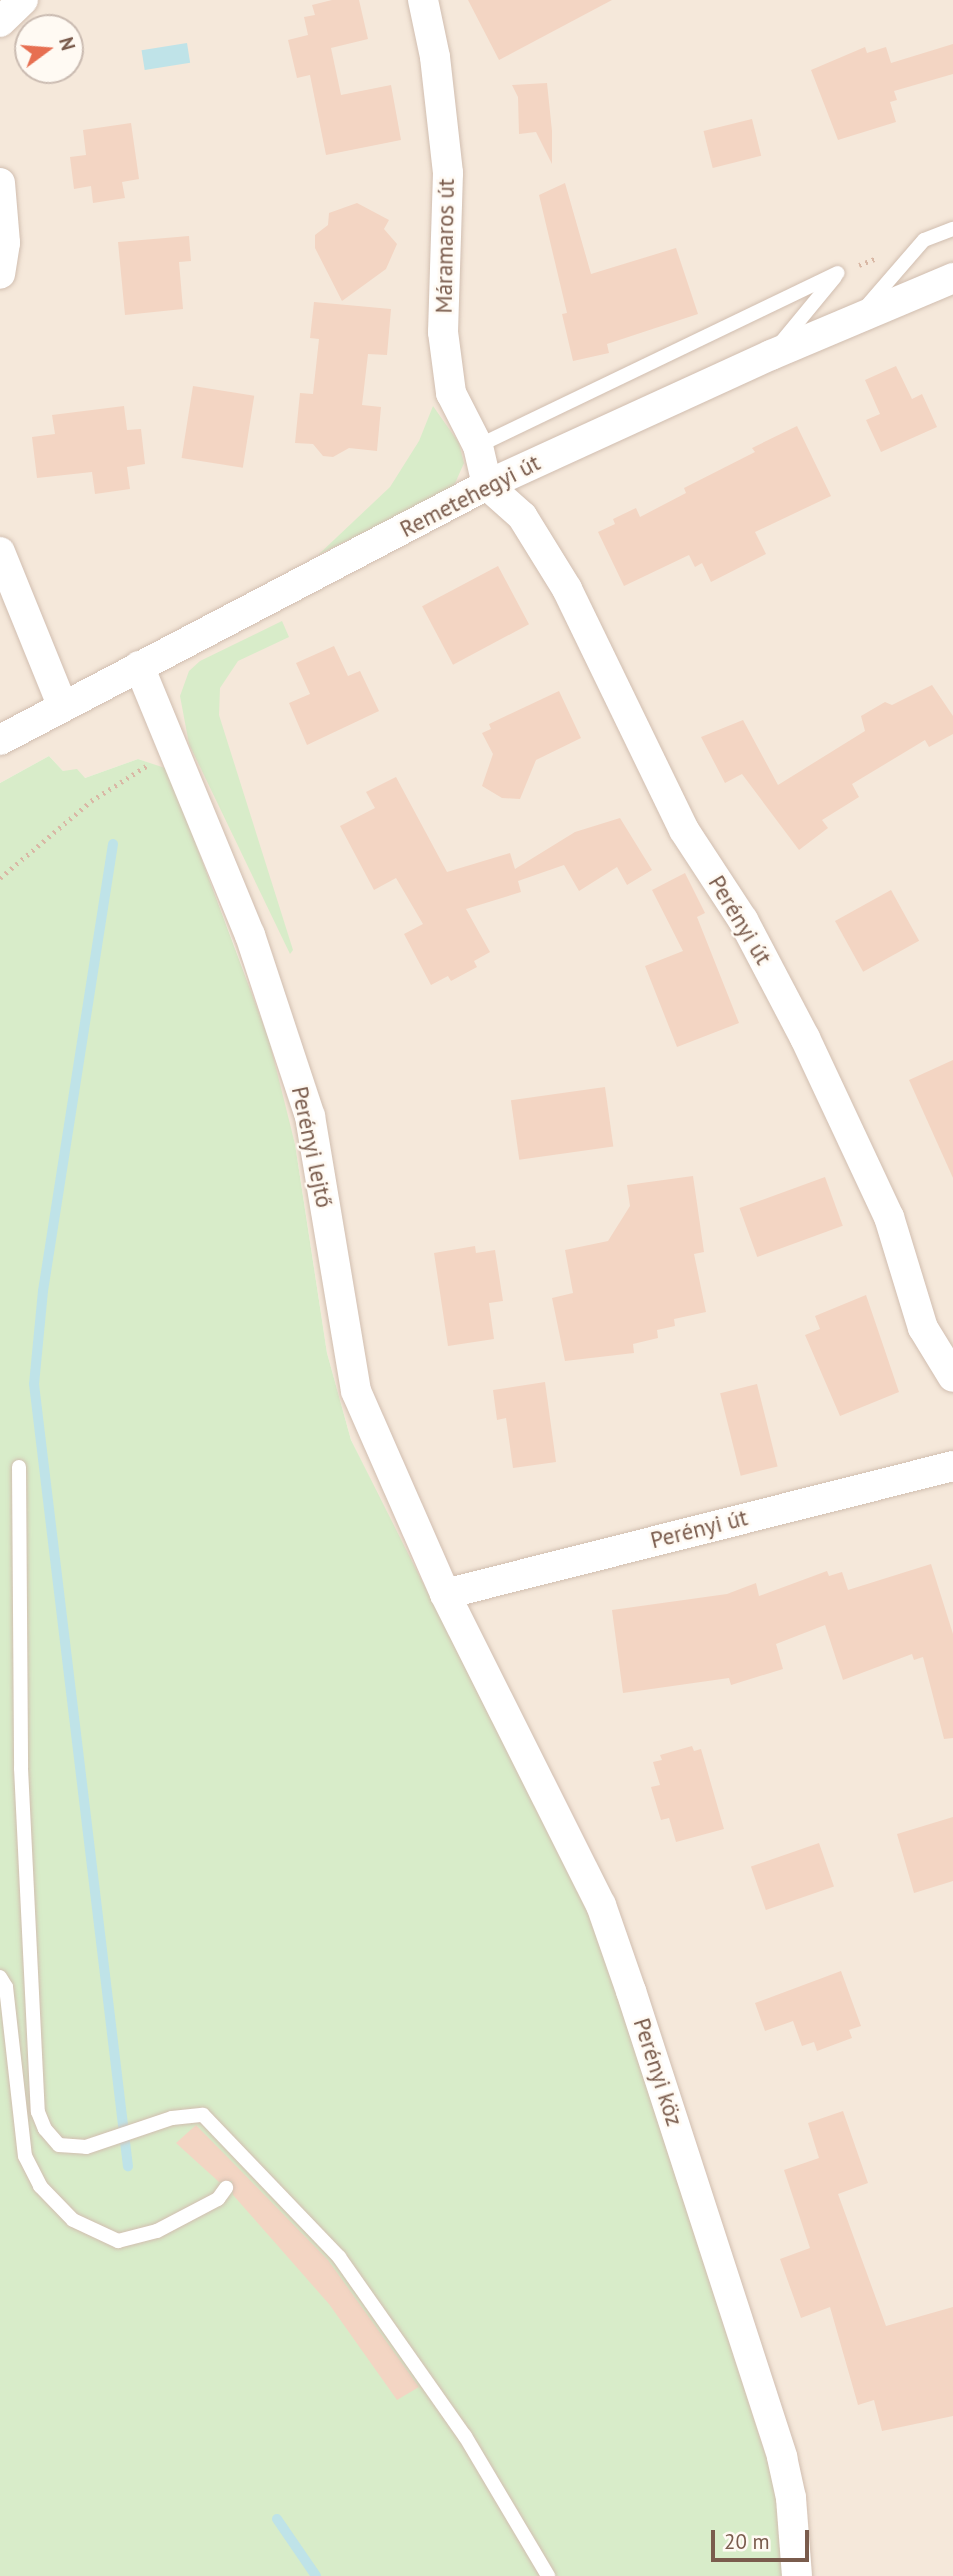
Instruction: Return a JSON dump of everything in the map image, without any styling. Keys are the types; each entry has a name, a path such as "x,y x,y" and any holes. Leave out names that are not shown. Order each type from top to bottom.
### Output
{"street":[{"path":"0,22 23,0"},
{"name":"Máramaros út","path":"423,0 435,57 448,173 443,332 452,393 478,446 487,485"},
{"path":"0,183 5,243 0,274"},
{"name":"Remetehegyi út","path":"0,740 30,721 487,485 771,355 953,278"},
{"name":"Perényi út","path":"487,485 522,516 567,589 684,830 743,920 805,1038 889,1217 923,1328 953,1377"},
{"path":"0,552 62,705"},
{"name":"Perényi lejtő","path":"139,667 250,935 310,1116 356,1391 444,1594"},
{"path":"0,714 30,721"},
{"name":"Perényi út","path":"444,1594 953,1466"},
{"name":"Perényi köz","path":"444,1594 610,1930 782,2457 791,2498 797,2576"}],"lane":[{"path":"855,319 924,240 953,229"},
{"path":"478,446 838,273 771,355"},
{"path":"19,1467 21,1768 38,2112 45,2129 59,2145 86,2147 172,2118 203,2115 339,2257 465,2436 548,2576"},
{"path":"0,1977 6,1987 25,2156 40,2186 73,2220 118,2241 157,2231 218,2199 226,2188"},
{"path":"22,2133 45,2129"}],"path":[{"path":"0,878 91,801 144,766 175,755"}],"shaded area":[{"path":"0,0 953,0 953,2576 784,2576 774,2481 619,1992 351,1440 327,1353 295,1144 245,973 168,770 138,759 85,778 63,771 49,756 0,783"}],"green space":[{"path":"433,406 459,443 464,463 453,488 318,555 390,487 419,441"},
{"path":"282,621 289,637 238,661 220,688 219,715 293,950 290,954 189,744 180,696 189,671 200,661"},
{"path":"49,756 63,771 77,769 85,778 138,759 168,769 269,1040 295,1144 327,1353 351,1440 593,1921 774,2481 786,2561 784,2576 0,2576 0,783"}],"water":[{"path":"187,43 190,63 145,70 142,50"}],"building":[{"path":"332,0 359,0 368,39 331,48 341,95 391,85 401,140 326,155 310,75 297,78 288,40 308,35 304,17 315,15 312,5"},
{"path":"468,0 612,0 499,60"},
{"path":"953,44 953,74 894,91 897,100 890,102 896,122 838,140 811,70 865,47 867,53 886,47 891,63"},
{"path":"547,83 552,164 536,132 519,134 518,97 512,85"},
{"path":"752,119 761,156 713,168 703,131"},
{"path":"131,123 139,179 122,182 125,198 93,203 91,186 74,189 70,157 86,155 83,130"},
{"path":"565,183 591,274 676,248 698,314 607,344 609,353 573,361 562,314 567,313 539,195"},
{"path":"357,203 389,220 384,229 397,244 386,269 342,301 315,248 315,235 328,225 329,213"},
{"path":"189,236 191,261 179,262 183,309 125,315 118,242"},
{"path":"314,302 391,309 387,355 368,354 362,405 381,407 377,451 349,448 333,457 323,456 313,444 295,443 300,393 313,394 319,339 310,338"},
{"path":"896,366 912,399 922,394 937,427 881,452 866,420 880,414 865,380"},
{"path":"193,386 254,396 243,468 182,458"},
{"path":"124,406 127,430 141,429 145,464 127,467 130,489 95,494 92,472 37,478 32,437 55,434 52,415"},
{"path":"797,426 831,496 755,532 766,554 711,582 702,563 695,567 689,555 624,586 598,532 615,524 613,519 636,508 640,517 686,493 684,488 755,452 752,448"},
{"path":"498,566 529,624 453,665 422,606"},
{"path":"334,646 348,676 360,671 379,711 307,745 289,703 310,694 296,663"},
{"path":"932,685 953,716 953,734 929,747 925,740 852,784 859,797 822,820 828,828 799,850 742,774 725,783 701,737 743,720 778,785 865,731 861,716 885,702 892,705"},
{"path":"559,691 581,738 536,760 520,799 502,798 482,786 493,754 482,733 491,729 489,724"},
{"path":"396,777 447,872 510,853 515,869 575,832 620,818 652,870 627,885 617,867 579,891 564,865 518,881 521,892 466,909 490,952 474,961 477,967 451,981 448,976 431,985 404,934 423,924 396,878 374,890 340,826 375,808 366,792"},
{"path":"685,873 705,913 697,917 739,1023 677,1047 645,966 683,951 652,890"},
{"path":"891,890 919,941 863,972 835,921"},
{"path":"953,1060 953,1178 909,1080"},
{"path":"605,1087 613,1146 519,1160 511,1100"},
{"path":"693,1176 704,1252 694,1254 706,1312 674,1319 675,1326 657,1330 658,1338 633,1344 634,1353 565,1361 552,1298 573,1293 565,1250 608,1241 630,1206 627,1185"},
{"path":"825,1177 843,1226 757,1257 739,1208"},
{"path":"475,1246 476,1253 495,1250 503,1301 489,1303 494,1339 448,1346 434,1253"},
{"path":"866,1295 899,1392 840,1416 805,1335 820,1329 815,1316"},
{"path":"545,1382 556,1462 513,1468 506,1418 497,1420 493,1390"},
{"path":"757,1384 778,1466 741,1476 720,1393"},
{"path":"931,1564 953,1634 953,1738 944,1739 923,1657 914,1660 912,1654 843,1680 825,1625 776,1644 783,1669 731,1685 729,1678 623,1693 612,1610 727,1594 756,1583 759,1596 827,1571 829,1576 842,1572 848,1590"},
{"path":"692,1746 694,1751 701,1749 724,1829 676,1842 669,1818 661,1820 651,1787 660,1785 653,1762 662,1760 660,1755"},
{"path":"953,1817 953,1881 914,1893 897,1834"},
{"path":"819,1843 834,1886 766,1910 751,1866"},
{"path":"841,1971 861,2026 849,2030 852,2038 817,2051 814,2042 802,2046 793,2021 765,2031 755,2003"},
{"path":"843,2111 868,2183 838,2194 886,2326 953,2307 953,2416 882,2431 874,2400 858,2405 830,2307 801,2318 780,2259 810,2248 784,2170 819,2158 808,2123"},
{"path":"196,2125 328,2260 419,2387 397,2400 329,2304 233,2195 232,2181 219,2182 176,2143"}],"waterway":[{"path":"113,844 43,1291 34,1384 128,2166"},
{"path":"277,2519 316,2576"}]}
